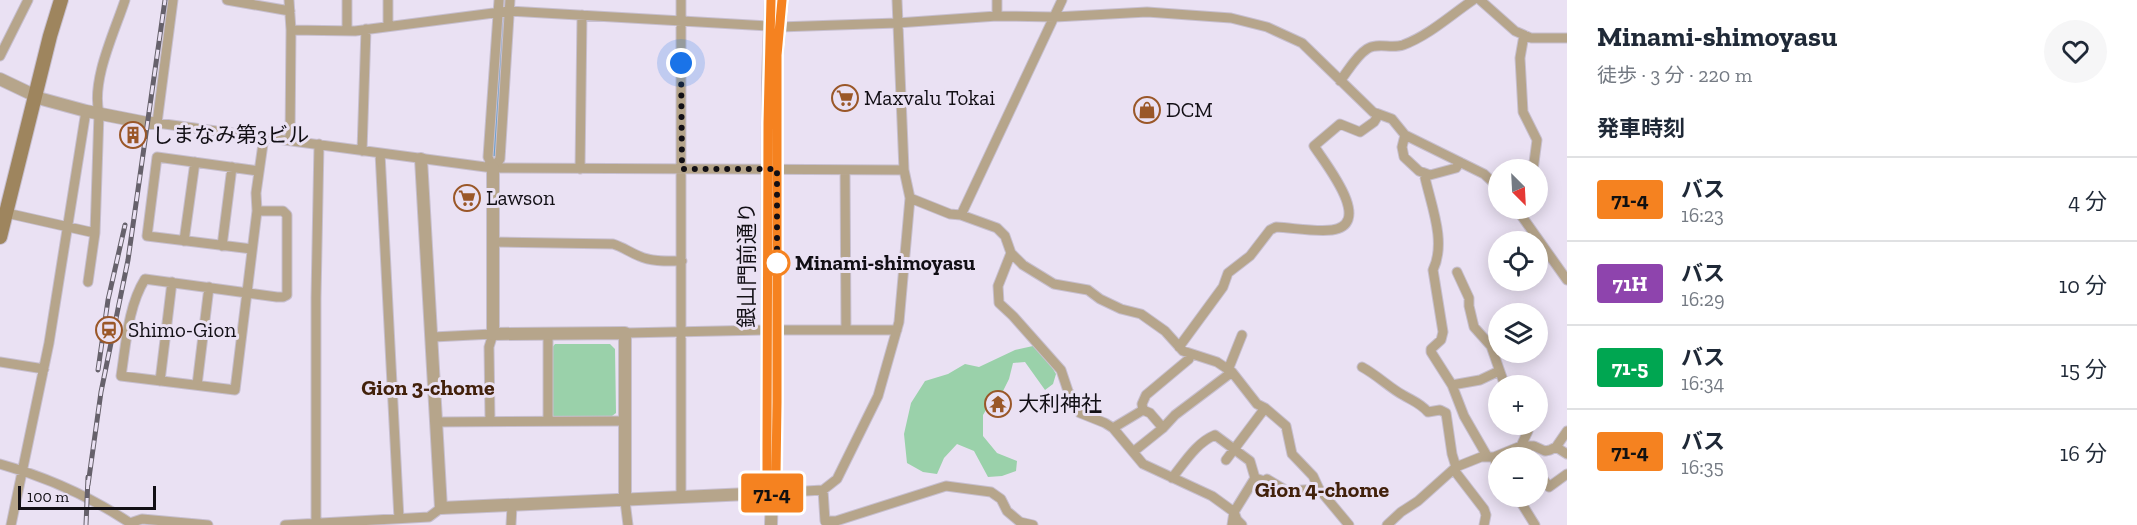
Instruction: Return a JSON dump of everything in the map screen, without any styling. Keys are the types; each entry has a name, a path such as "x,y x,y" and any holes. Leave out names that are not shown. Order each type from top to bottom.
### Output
{"main road":[{"path":"0,237 3,212 61,0"}],"street":[{"path":"0,57 28,0"},
{"path":"11,525 44,369 68,226 93,112 98,105 100,79 125,0"},
{"path":"157,123 173,0"},
{"path":"227,0 290,11"},
{"path":"289,0 290,140"},
{"path":"346,0 347,31"},
{"path":"388,0 388,26"},
{"path":"490,420 489,347 494,334 493,168 488,157 499,0"},
{"path":"493,168 500,159 510,0"},
{"path":"681,0 681,497"},
{"name":"銀山門前通り","path":"771,0 774,26 772,330 767,474 772,493 771,525"},
{"name":"銀山門前通り","path":"774,26 782,0"},
{"path":"285,525 429,517 441,508 824,490 837,479 878,396 899,322 910,198 904,170 897,0"},
{"path":"997,0 997,16"},
{"path":"961,215 1062,0"},
{"path":"1340,81 1367,48 1375,45 1392,47 1403,45 1420,37 1473,0"},
{"path":"1480,0 1515,31 1524,35 1531,38 1567,38"},
{"path":"291,30 347,31 498,11 774,26 1147,12 1231,18 1267,27 1302,43 1373,112 1392,119 1405,135 1488,178"},
{"path":"580,169 582,15"},
{"path":"362,151 366,29"},
{"path":"1524,35 1520,58 1523,112 1537,140 1534,159"},
{"path":"0,79 36,97 147,123 493,168 904,170"},
{"path":"88,282 95,233 93,112"},
{"path":"1179,347 1223,288 1228,273 1250,256 1270,230 1276,227 1331,230 1340,228 1349,218 1350,209 1341,188 1314,146 1340,124 1360,132 1374,122 1379,114"},
{"path":"1405,135 1402,147 1404,157 1419,171 1430,175 1456,168 1460,162"},
{"path":"257,211 283,212 287,215 287,295 277,297 247,292 146,279 138,291 128,334 122,376 235,390 247,292 252,249 257,211 256,193 264,137"},
{"path":"316,523 319,144"},
{"path":"380,153 399,519"},
{"path":"252,249 147,236 157,158 259,171"},
{"path":"421,159 441,508"},
{"path":"184,241 195,162"},
{"path":"222,246 232,167"},
{"path":"845,170 846,330"},
{"path":"1424,173 1433,207 1438,242 1437,262 1433,270 1443,332 1431,352 1452,385 1468,422 1488,454"},
{"path":"910,198 997,228 1005,236 1011,253 1023,266 1054,284 1088,290 1100,299 1121,309 1141,314 1165,331 1179,347 1189,353 1217,362 1230,371 1257,404 1286,426 1292,454 1313,476 1319,489 1349,525"},
{"path":"3,212 95,233"},
{"path":"1524,219 1567,280"},
{"path":"493,242 613,244 652,260 682,261"},
{"path":"1011,253 998,286 999,303 1061,370 1068,391 1080,413 1113,428 1143,464 1212,496 1234,512 1242,525"},
{"path":"1457,272 1469,298 1474,327 1491,346 1501,375"},
{"path":"160,381 172,282"},
{"path":"197,385 209,287"},
{"path":"433,337 682,331 897,330"},
{"path":"625,333 625,501 628,525"},
{"path":"548,335 548,421"},
{"path":"1133,452 1230,371 1242,335"},
{"path":"1143,410 1142,404 1146,395 1189,359 1189,353"},
{"path":"0,362 44,369"},
{"path":"1362,367 1401,394 1419,402 1428,412 1440,410 1468,422"},
{"path":"1452,385 1480,380 1499,370"},
{"path":"1456,396 1446,414 1455,468 1493,525"},
{"path":"1226,460 1265,408"},
{"path":"1113,428 1143,410"},
{"path":"1143,410 1163,428"},
{"path":"436,422 625,421"},
{"path":"1522,447 1534,446 1545,451 1556,447 1567,431"},
{"path":"1172,478 1205,440 1215,435 1234,448 1250,462 1255,478 1234,512 1232,525"},
{"path":"1525,446 1526,435"},
{"path":"1556,447 1567,454"},
{"path":"1386,525 1418,501 1455,468 1488,458"},
{"path":"0,464 22,470 87,497 132,524 142,519 208,525"},
{"path":"1548,486 1567,474"},
{"path":"1255,478 1264,481 1267,479 1284,491 1319,489"},
{"path":"824,490 825,521 836,521 946,486 991,492 1001,499 1007,512 1020,522 1032,525"},
{"path":"511,525 512,506"},
{"path":"1524,507 1536,525"},
{"path":"1484,525 1486,514"}],"green space":[{"path":"555,344 610,344 615,349 616,413 612,416 554,417 552,415 551,349"},
{"path":"1033,346 1047,359 1056,374 1053,384 1045,390 1025,362 1013,363 1003,391 983,415 983,436 997,453 1017,461 1016,471 1002,476 988,477 974,451 957,444 944,458 937,474 923,472 907,463 904,434 911,403 925,381 948,374 965,364 979,367 1015,350"}],"waterway":[{"path":"494,155 504,0"}],"railway":[{"path":"88,485 101,392 128,260 165,0"},
{"path":"98,370 108,300 125,225"},
{"path":"86,525 88,477"}],"bus line":[{"name":"71-4","path":"771,0 766,309 767,474 772,493 776,474 778,330 777,55 782,0"}],"place":[{"name":"Maxvalu Tokai","path":"845,98"},
{"name":"DCM","path":"1147,110"},
{"name":"しまなみ第3ビル","path":"133,135"},
{"name":"Lawson","path":"467,198"},
{"name":"Minami-shimoyasu","path":"777,263"},
{"name":"Shimo-Gion","path":"109,330"},
{"name":"大利神社","path":"998,404"}],"district":[{"name":"Gion 3-chome","path":"428,387"},
{"name":"Gion 4-chome","path":"1322,489"}],"route":[{"path":"681,63 682,169 777,169 777,267 777,263"}]}
